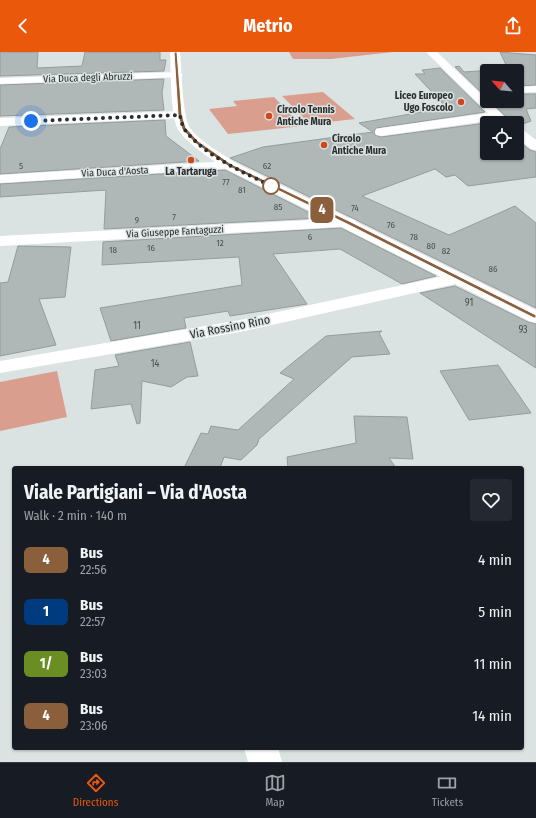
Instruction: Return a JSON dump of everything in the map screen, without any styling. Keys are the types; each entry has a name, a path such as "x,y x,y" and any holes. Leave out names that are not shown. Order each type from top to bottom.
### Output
{"street":[{"path":"176,52 180,115 184,129 197,142 229,165 349,223 536,317"},
{"path":"431,52 498,116"},
{"name":"Via Duca degli Abruzzi","path":"0,81 177,75"},
{"path":"524,90 536,89"},
{"path":"475,94 480,94"},
{"path":"0,122 180,115"},
{"path":"381,132 480,121"},
{"path":"524,137 536,146"},
{"name":"Via Duca d'Aosta","path":"0,179 229,165"},
{"name":"Via Giuseppe Fantaguzzi","path":"0,241 349,223"},
{"name":"Via Rossino Rino","path":"0,367 240,326 458,278"},
{"path":"262,750 265,762"}],"shaded area":[{"path":"289,52 393,52 331,59 293,59"},
{"path":"323,92 355,119 310,124 282,96"},
{"name":"Circolo Tennis Antiche Mura","path":"274,97 302,126 228,134 209,109 237,106 233,101"},
{"path":"57,371 67,417 0,431 0,382"}],"building":[{"path":"0,52 38,52 37,68 82,66 85,52 160,52 160,60 166,60 164,71 0,76"},
{"path":"500,52 536,55 536,85 524,86 524,64 506,64"},
{"path":"459,66 464,72 480,71 480,91 455,67"},
{"path":"440,68 485,112 376,128 374,132 375,135 381,137 480,124 480,160 524,160 524,145 536,152 536,177 468,186 455,175 446,177 435,169 362,196 449,235 515,206 536,223 536,308 230,158 263,147 373,132 359,123 422,112 418,109 445,106 415,74 425,74 422,70"},
{"path":"164,79 162,93 164,110 0,116 0,85"},
{"path":"524,94 536,94 536,108 526,109 531,121 524,124 524,116 505,116 497,108 524,108"},
{"path":"165,120 166,136 199,161 0,174 0,149 9,127"},
{"path":"225,170 320,218 104,229 106,190 0,197 0,184"},
{"path":"341,228 436,276 402,284 340,249 273,254 307,304 230,316 228,311 184,318 186,328 111,341 100,308 242,285 239,257 102,265 103,242"},
{"path":"18,246 71,247 65,297 39,299 56,345 0,356 0,283 8,282"},
{"path":"455,286 528,322 536,324 536,368 420,293"},
{"path":"382,331 379,333 390,354 352,357 259,439 257,445 241,460 224,457 221,466 185,466 201,433 208,434 211,426 238,430 294,379 280,373 326,336"},
{"path":"190,342 198,376 187,377 171,387 142,381 140,423 137,424 131,404 91,409 95,370 119,366 115,355"},
{"path":"498,365 531,413 469,420 440,371"},
{"path":"354,416 407,417 413,459 389,458 395,466 288,466 287,457 356,443"}],"bus line":[{"name":"4","path":"175,52 180,115 184,129 197,142 229,165 349,223 536,317"}],"place":[{"name":"Liceo Europeo Ugo Foscolo","path":"461,102"},
{"name":"Circolo Tennis Antiche Mura","path":"269,116"},
{"name":"Circolo Antiche Mura","path":"324,145"},
{"name":"La Tartaruga","path":"191,160"}],"route":[{"path":"31,121 180,115 184,129 197,142 229,165 271,186"}]}
